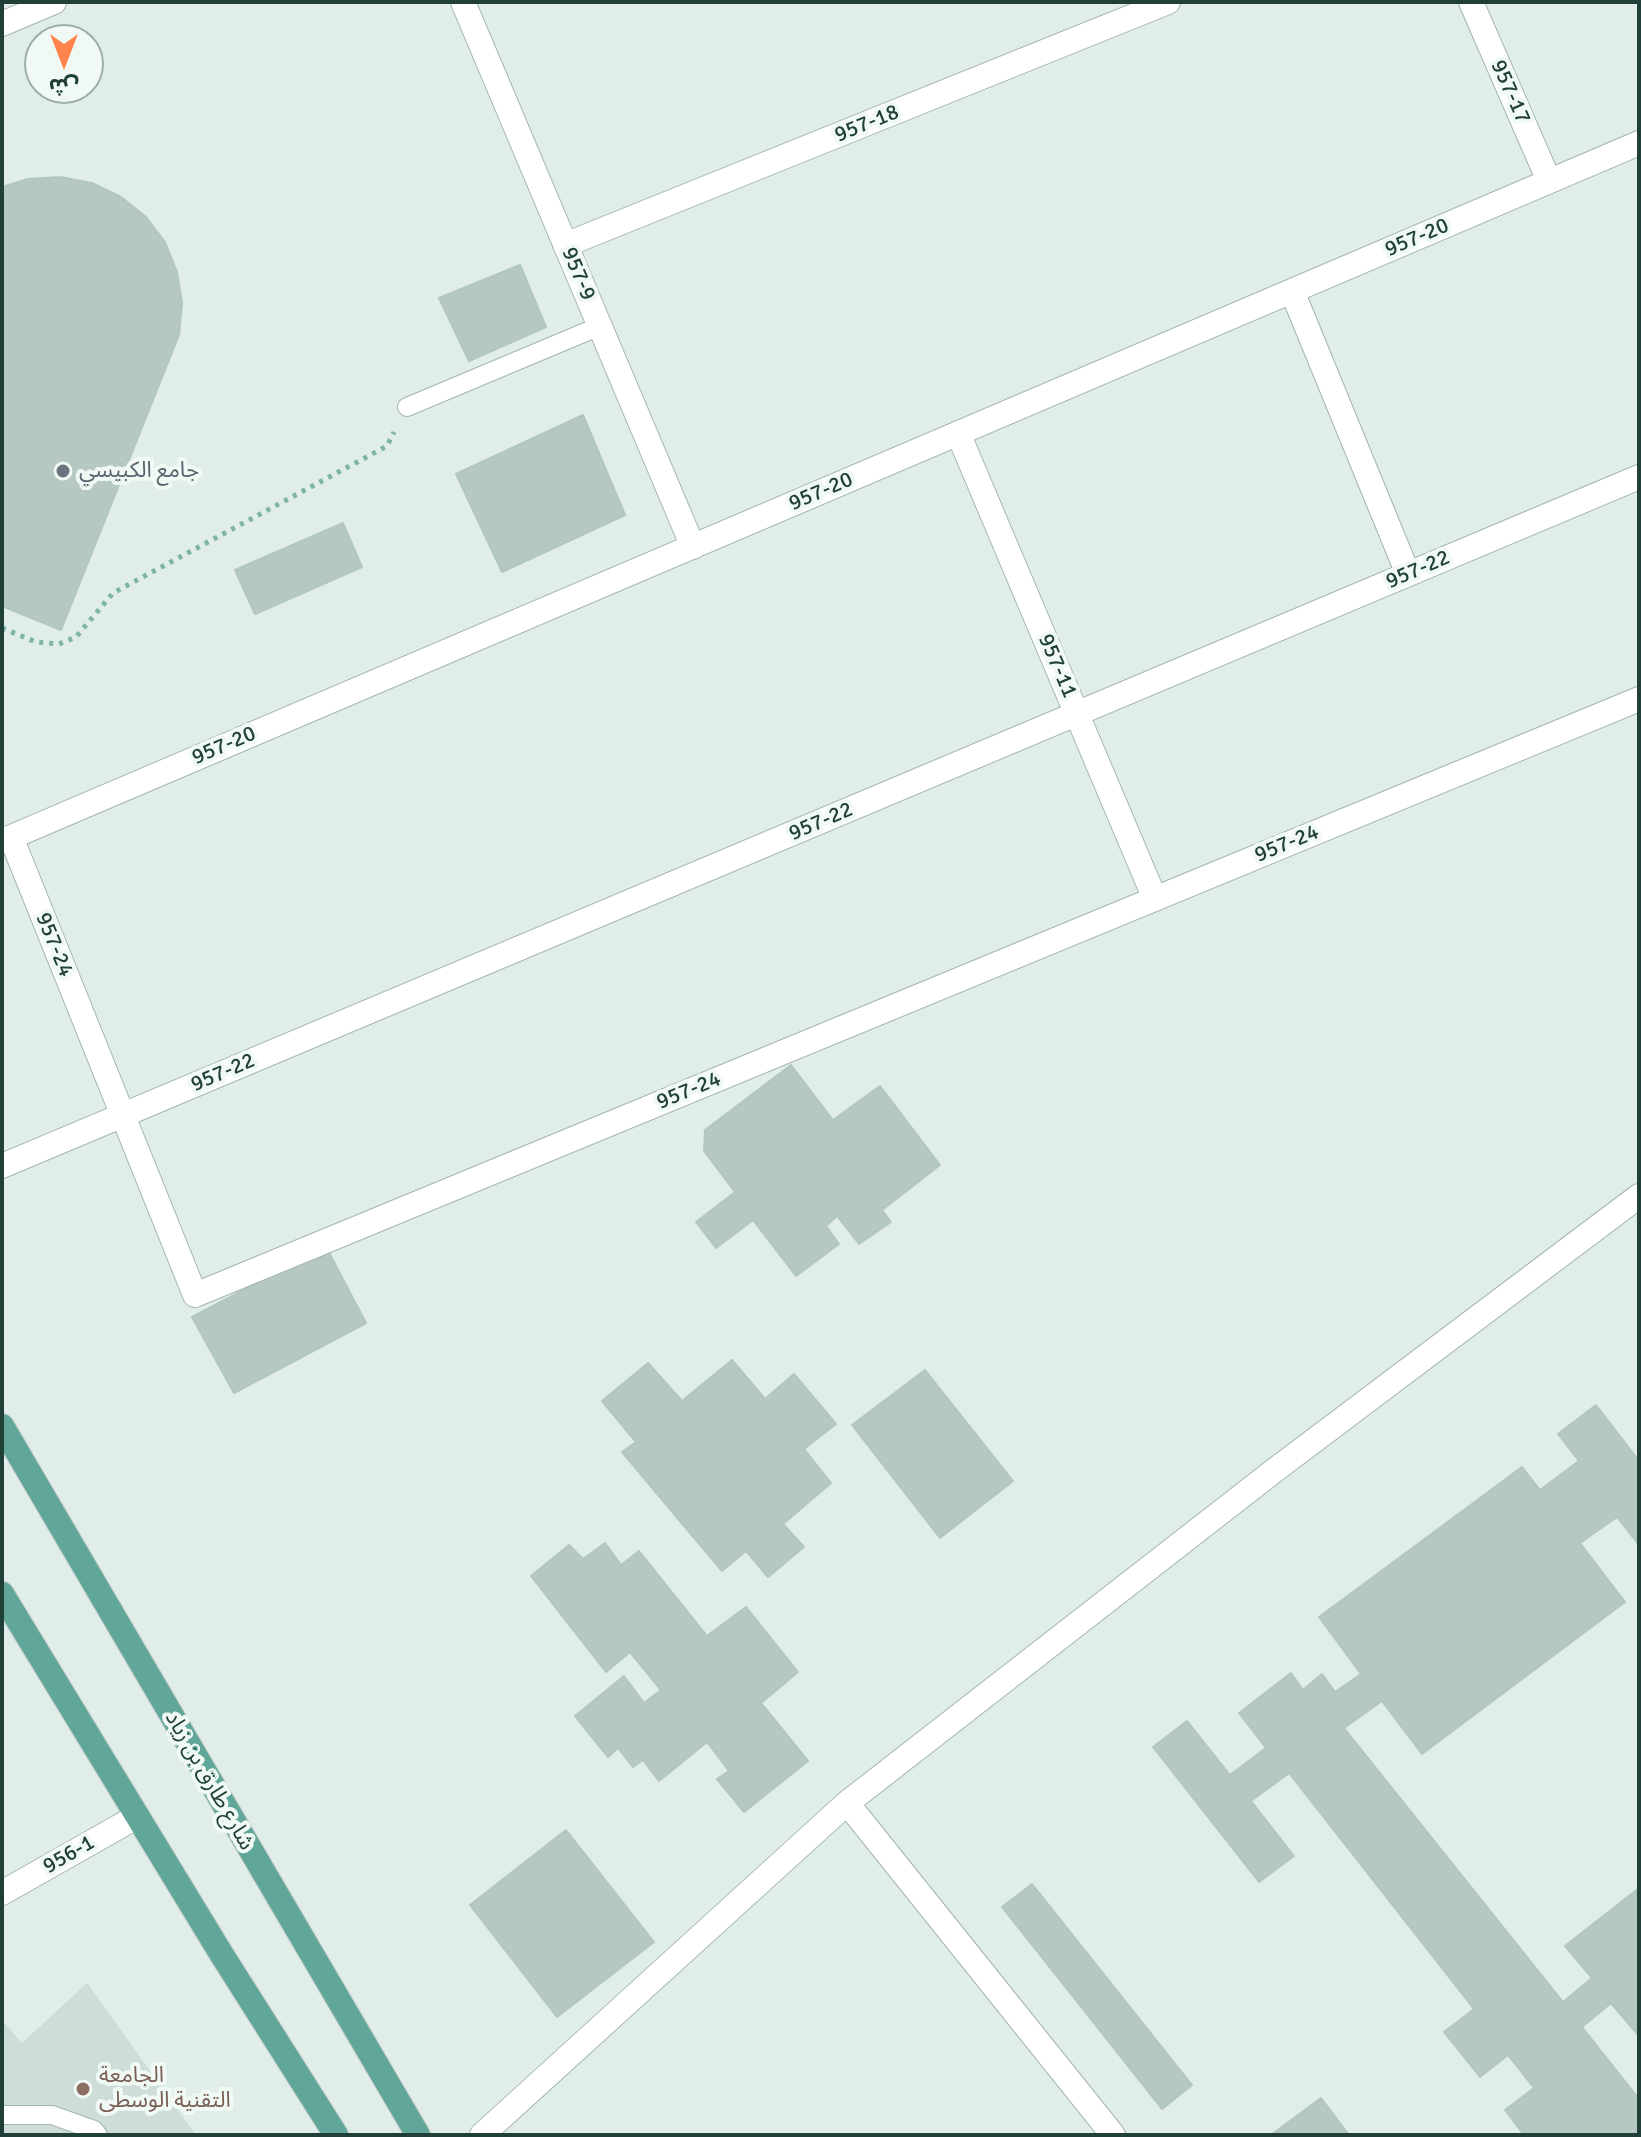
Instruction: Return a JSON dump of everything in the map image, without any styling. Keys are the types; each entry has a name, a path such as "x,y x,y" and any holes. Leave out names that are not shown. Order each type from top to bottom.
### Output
{"main road":[{"name":"شارع طارق بن زياد","path":"2,1426 418,2135"},
{"path":"2,1594 136,1817 336,2135"}],"street":[{"path":"2,24 54,2"},
{"name":"957-9","path":"463,2 693,547"},
{"name":"957-18","path":"565,245 1168,2"},
{"name":"957-17","path":"1471,2 1549,181"},
{"name":"957-20","path":"6,839 1639,143"},
{"path":"1292,291 1408,574"},
{"name":"957-11","path":"958,433 1155,899"},
{"name":"957-22","path":"2,1166 1639,477"},
{"name":"957-24","path":"6,839 123,1115 195,1295 1639,699"},
{"path":"482,2135 847,1803 1275,1470 1639,1196"},
{"path":"847,1803 1113,2135"},
{"name":"956-1","path":"2,1893 136,1817"}],"lane":[{"path":"407,407 600,326"},
{"path":"2,2115 52,2115 94,2130 98,2135"}],"path":[{"path":"2,628 36,642 59,644 76,637 113,593 387,446 407,407"}],"shaded area":[{"name":"الجامعة التقنية الوسطى","path":"87,1983 196,2135 2,2135 2,2020 22,2043"}],"building":[{"name":"جامع الكبيسي","path":"60,177 92,183 121,197 146,217 165,242 177,272 182,303 179,335 61,630 2,606 2,187 28,179"},
{"path":"520,265 546,327 469,361 439,298"},
{"path":"583,415 625,515 502,572 456,474"},
{"path":"343,523 362,567 255,614 235,570"},
{"path":"791,1065 833,1120 880,1086 940,1165 882,1210 891,1222 859,1244 837,1216 826,1226 839,1244 796,1276 753,1220 716,1248 696,1222 735,1192 704,1151 705,1130"},
{"path":"326,1247 366,1323 234,1393 192,1317"},
{"path":"732,1360 765,1399 794,1374 836,1424 804,1449 831,1483 783,1524 804,1547 768,1577 746,1551 722,1571 622,1452 636,1442 602,1401 648,1363 682,1401"},
{"path":"925,1370 1013,1481 940,1538 852,1425"},
{"path":"1596,1405 1639,1461 1639,1545 1617,1517 1580,1543 1625,1602 1422,1754 1382,1701 1344,1728 1563,2002 1592,1978 1565,1946 1639,1888 1639,2036 1611,2003 1582,2027 1639,2099 1639,2134 1524,2135 1505,2110 1534,2088 1508,2055 1480,2077 1444,2032 1474,2009 1289,1773 1251,1801 1294,1856 1259,1882 1153,1747 1187,1721 1230,1775 1266,1748 1239,1713 1291,1673 1303,1690 1322,1674 1335,1692 1361,1674 1319,1617 1522,1467 1540,1490 1579,1461 1558,1434"},
{"path":"605,1543 621,1565 639,1551 707,1636 746,1607 798,1672 761,1703 808,1761 744,1812 717,1779 729,1771 707,1742 659,1781 643,1760 633,1767 618,1748 608,1757 575,1716 624,1676 644,1703 661,1690 630,1652 606,1672 531,1576 569,1545 583,1559"},
{"path":"566,1830 654,1942 557,2017 470,1905"},
{"path":"1032,1884 1192,2085 1162,2109 1002,1907"},
{"path":"1321,2098 1349,2135 1271,2135"}],"place":[{"name":"جامع الكبيسي","path":"63,471"},
{"name":"الجامعة التقنية الوسطى","path":"83,2089"}]}
